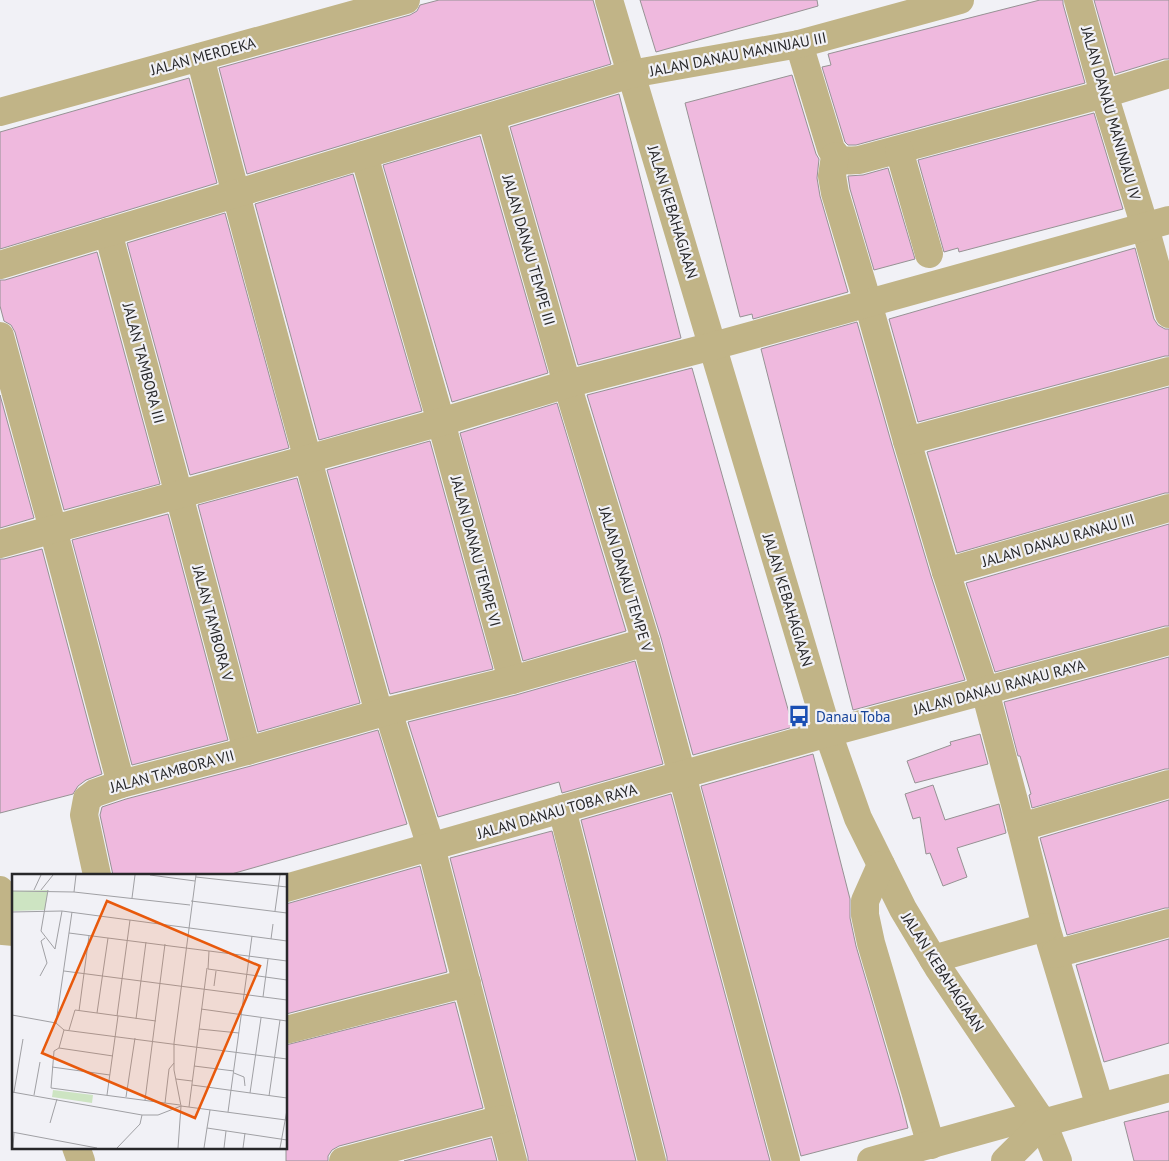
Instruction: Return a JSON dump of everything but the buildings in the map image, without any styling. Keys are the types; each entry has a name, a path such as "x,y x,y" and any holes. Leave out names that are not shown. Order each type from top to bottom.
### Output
{"street":[{"name":"JALAN MERDEKA","path":"0,112 406,0"},
{"name":"JALAN KEBAHAGIAAN","path":"609,0 828,733 858,818 903,910 933,959 1040,1119 1058,1161"},
{"name":"JALAN DANAU MANINJAU III","path":"0,264 631,74 799,44 960,0"},
{"name":"JALAN DANAU MANINJAU IV","path":"1078,0 1104,94 1157,223 1169,314"},
{"path":"799,44 831,149 835,156 845,161 859,160 898,150 1104,94 1169,74"},
{"path":"200,57 235,194 307,458 384,712 431,847 513,1161"},
{"name":"JALAN DANAU TEMPE III","path":"491,116 567,384"},
{"path":"898,150 929,254"},
{"name":"JALAN DANAU TEMPE VI","path":"364,155 441,422 512,680"},
{"path":"835,156 832,176 835,193 946,572 985,691 1022,828 1046,927 1100,1106"},
{"path":"0,544 441,422 567,384 713,346 1157,223"},
{"name":"JALAN TAMBORA III","path":"108,232 179,494"},
{"path":"0,336 121,784"},
{"path":"907,441 1169,371"},
{"name":"JALAN DANAU TEMPE V","path":"567,384 646,642 786,1161"},
{"name":"JALAN TAMBORA V","path":"179,494 247,751"},
{"name":"JALAN DANAU RANAU III","path":"946,572 1169,508"},
{"name":"JALAN DANAU RANAU RAYA","path":"828,733 1169,641"},
{"name":"JALAN TAMBORA VII","path":"97,874 84,815 87,800 95,793 121,784 384,712 512,680 646,642"},
{"name":"JALAN DANAU TOBA RAYA","path":"288,887 828,733"},
{"path":"1022,828 1169,784"},
{"path":"562,809 652,1161"},
{"path":"881,865 864,901 865,915 873,952 931,1145"},
{"path":"0,890 6,931"},
{"path":"1055,954 1169,922"},
{"path":"933,959 1046,927"},
{"path":"288,1029 467,983"},
{"path":"871,1161 901,1157 931,1145 1169,1088"},
{"path":"343,1161 502,1118"},
{"path":"1005,1161 1040,1119"},
{"path":"76,1148 81,1161"}],"place":[{"name":"Danau Toba","path":"799,716"}]}
